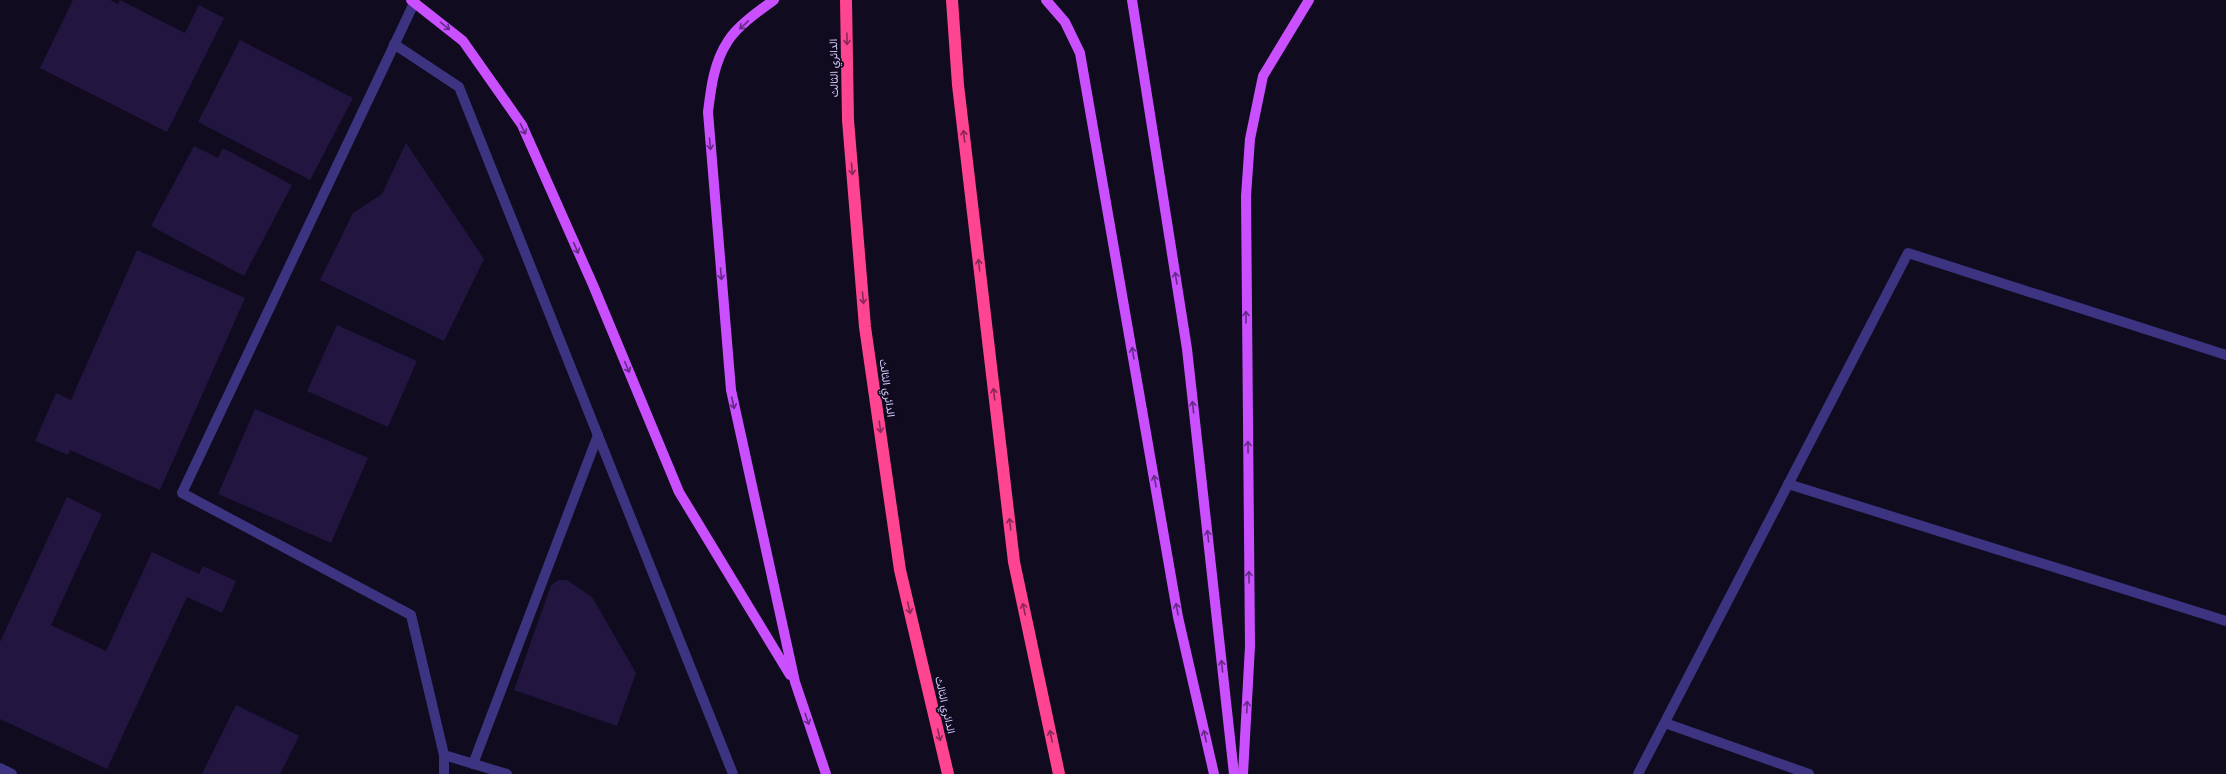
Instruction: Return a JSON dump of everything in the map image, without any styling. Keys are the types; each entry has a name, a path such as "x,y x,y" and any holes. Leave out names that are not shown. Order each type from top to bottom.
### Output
{"highway":[{"name":"الدائري الثالث","path":"846,0 848,120 865,327 900,570 948,774"},
{"path":"952,0 958,85 1014,562 1059,774"}],"main road":[{"path":"774,0 755,14 728,40 714,74 708,112 730,390 795,682 826,774"},
{"path":"1046,0 1065,22 1080,54 1178,617 1214,774"},
{"path":"1132,0 1187,349 1234,774"},
{"path":"1243,774 1250,646 1246,204 1250,139 1262,76 1309,0"},
{"path":"413,1 463,41 522,125 593,285 679,492 795,682"}],"street":[{"path":"413,1 182,494 411,615 444,756 444,774"},
{"path":"394,44 459,87 733,774"},
{"path":"1638,774 1908,253 2226,355"},
{"path":"473,764 598,435"},
{"path":"1788,484 2226,621"},
{"path":"1665,723 1810,774"},
{"path":"444,756 507,774"},
{"path":"0,768 12,774"}],"building":[{"path":"73,0 110,0 118,4 120,0 185,33 199,5 224,18 167,132 40,68"},
{"path":"240,40 353,98 310,180 198,122"},
{"path":"406,143 484,259 444,341 320,280 353,213 382,194"},
{"path":"194,146 218,158 223,148 292,185 244,276 151,226"},
{"path":"137,250 245,298 160,490 70,450 68,455 35,441 56,393 71,400"},
{"path":"337,325 417,361 388,427 307,391"},
{"path":"255,409 368,458 331,543 218,494"},
{"path":"67,497 102,514 51,625 106,651 152,552 199,574 203,566 236,581 222,613 187,597 107,769 0,719 0,642"},
{"path":"559,580 567,580 592,597 636,673 617,726 514,690 551,585"},
{"path":"236,705 299,736 280,774 202,774"}]}
